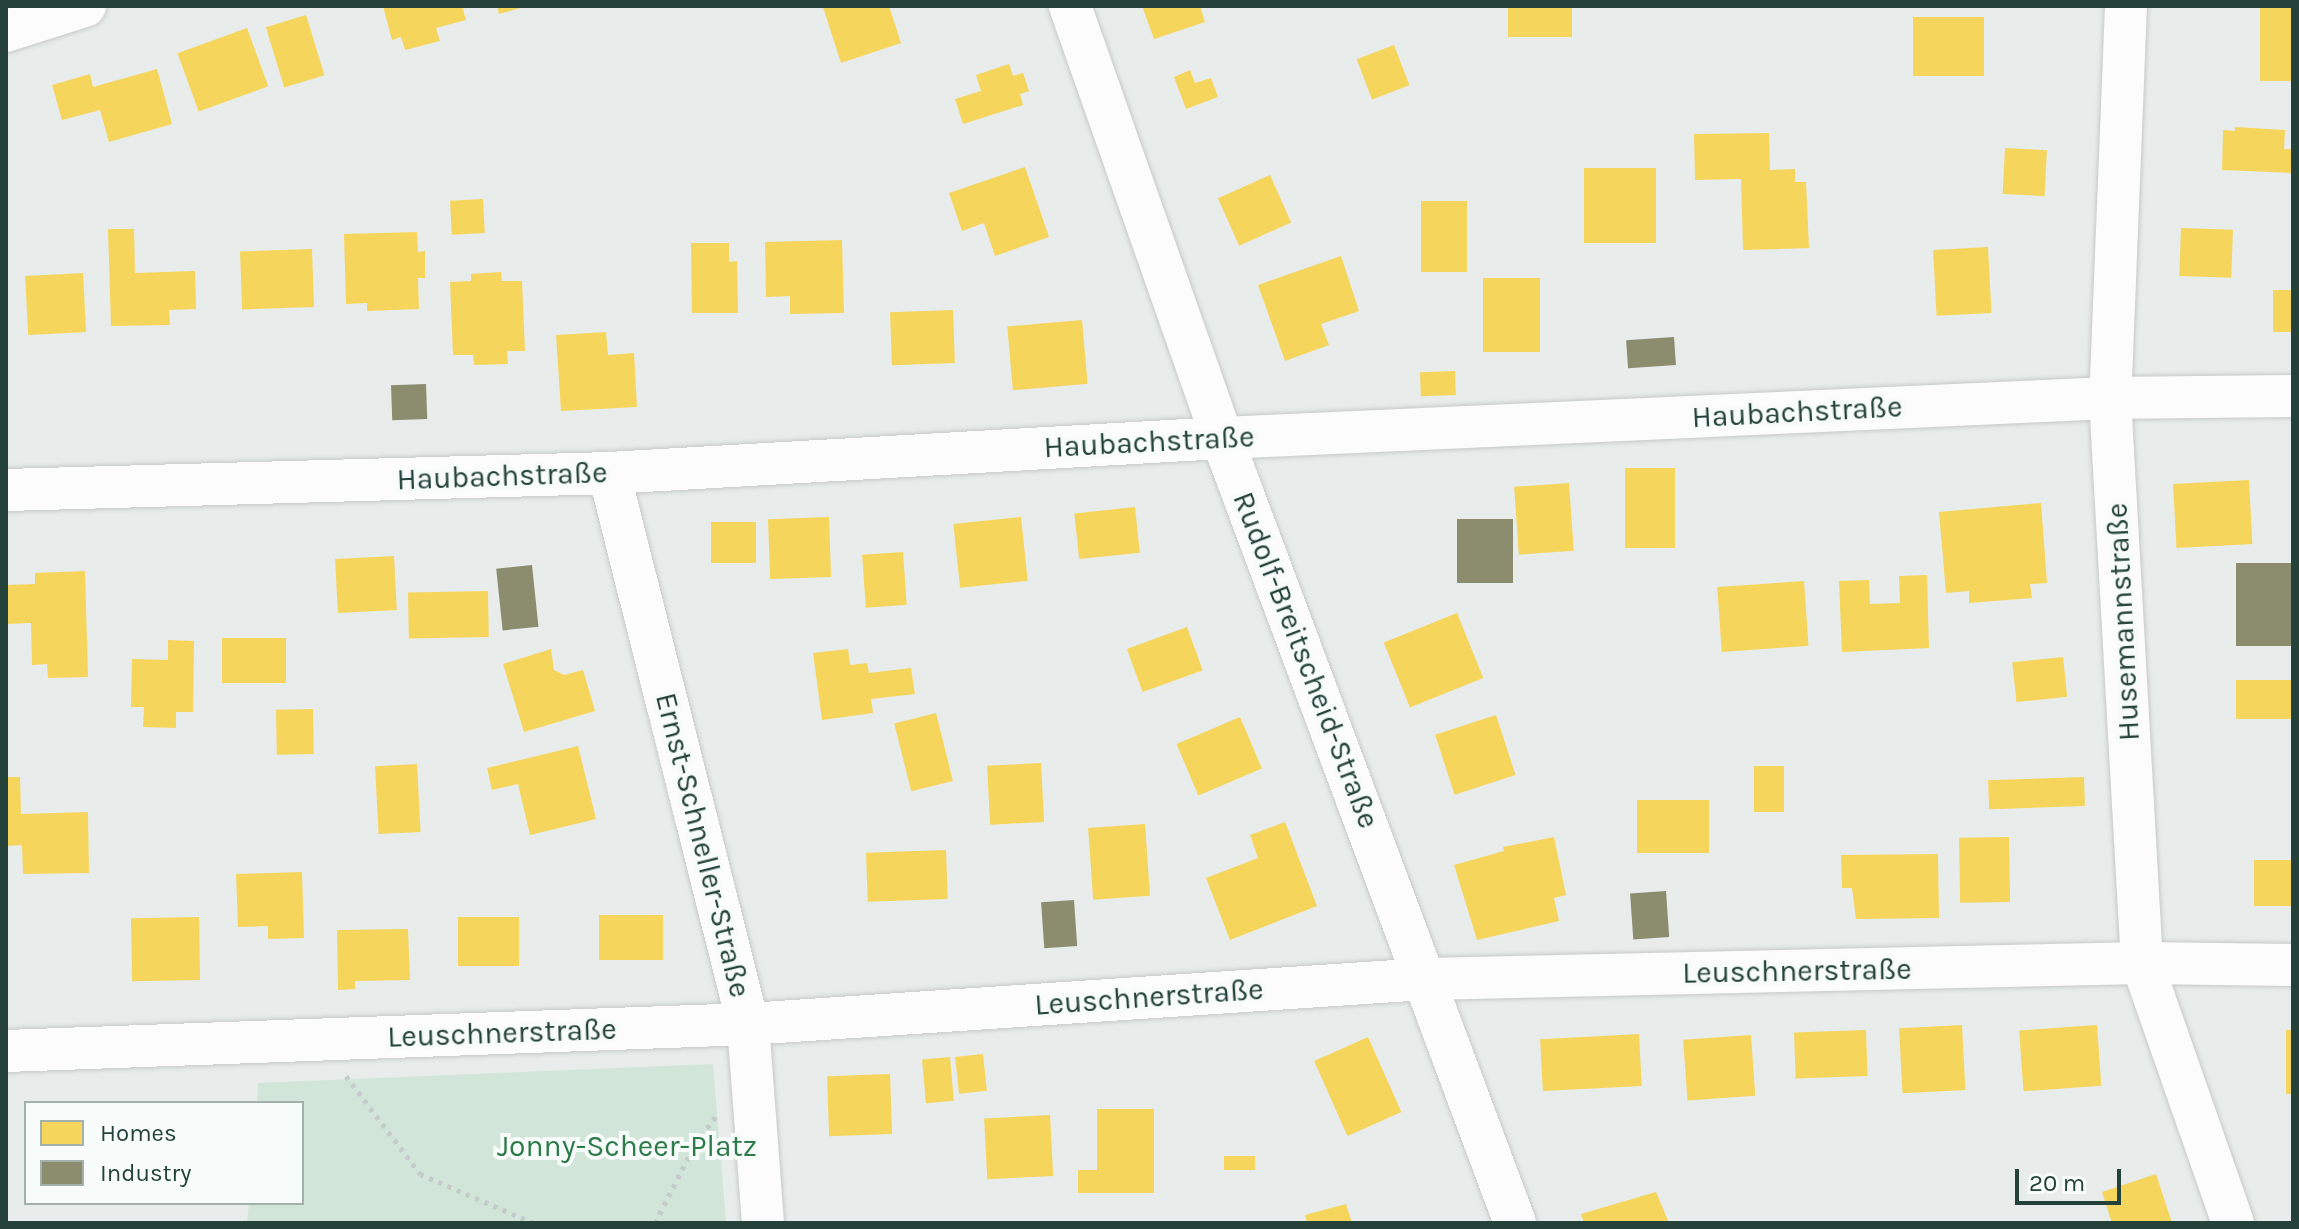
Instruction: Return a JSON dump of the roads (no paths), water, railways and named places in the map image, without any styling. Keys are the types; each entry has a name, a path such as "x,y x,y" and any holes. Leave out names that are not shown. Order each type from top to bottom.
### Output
{"street":[{"path":"6,31 85,6"},
{"name":"Rudolf-Breitscheid-Straße","path":"1070,6 1222,438 1515,1223"},
{"name":"Husemannstraße","path":"2126,6 2110,398 2142,963 2233,1223"},
{"name":"Haubachstraße","path":"6,490 609,473 1222,438 2110,398 2293,396"},
{"name":"Ernst-Schneller-Straße","path":"609,473 748,1024 763,1223"},
{"name":"Leuschnerstraße","path":"6,1051 748,1024 1426,979 2142,963 2293,965"}],"park label":[{"name":"Jonny-Scheer-Platz","path":"627,1146"}]}
